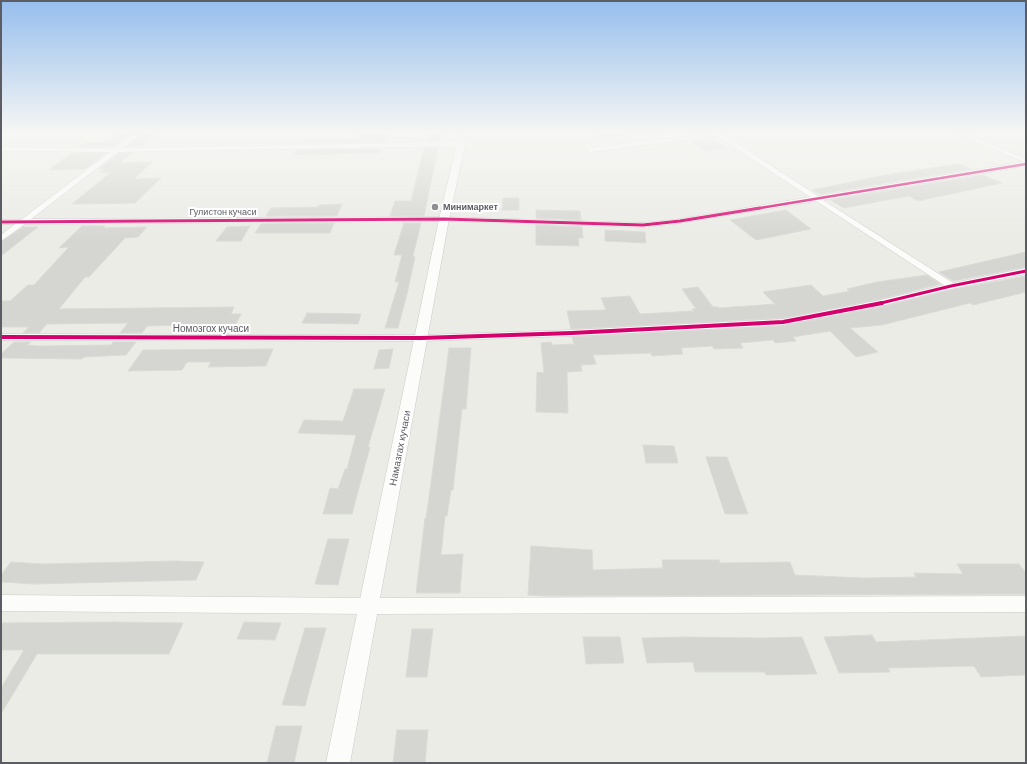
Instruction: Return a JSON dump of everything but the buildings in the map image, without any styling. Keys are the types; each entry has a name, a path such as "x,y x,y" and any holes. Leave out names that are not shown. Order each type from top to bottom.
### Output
{"street":[{"path":"1,239 91,169"},
{"name":"Намазгах кучаси","path":"338,763 444,219 455,169"},
{"path":"770,169 951,286"},
{"name":"Гулистон кучаси","path":"1,222 444,219 643,225 680,221 998,169"},
{"name":"Номозгох кучаси","path":"1,337 421,338 572,333 783,322 881,303 951,286 1026,271"},
{"path":"1,602 369,606 1026,604"}],"cycle path":[{"path":"1,222 444,219 643,225 680,221 998,169"},
{"path":"1,337 421,338 572,333 783,322 881,303 951,286 1026,271"}],"place":[{"name":"Минимаркет","path":"435,207"}]}
